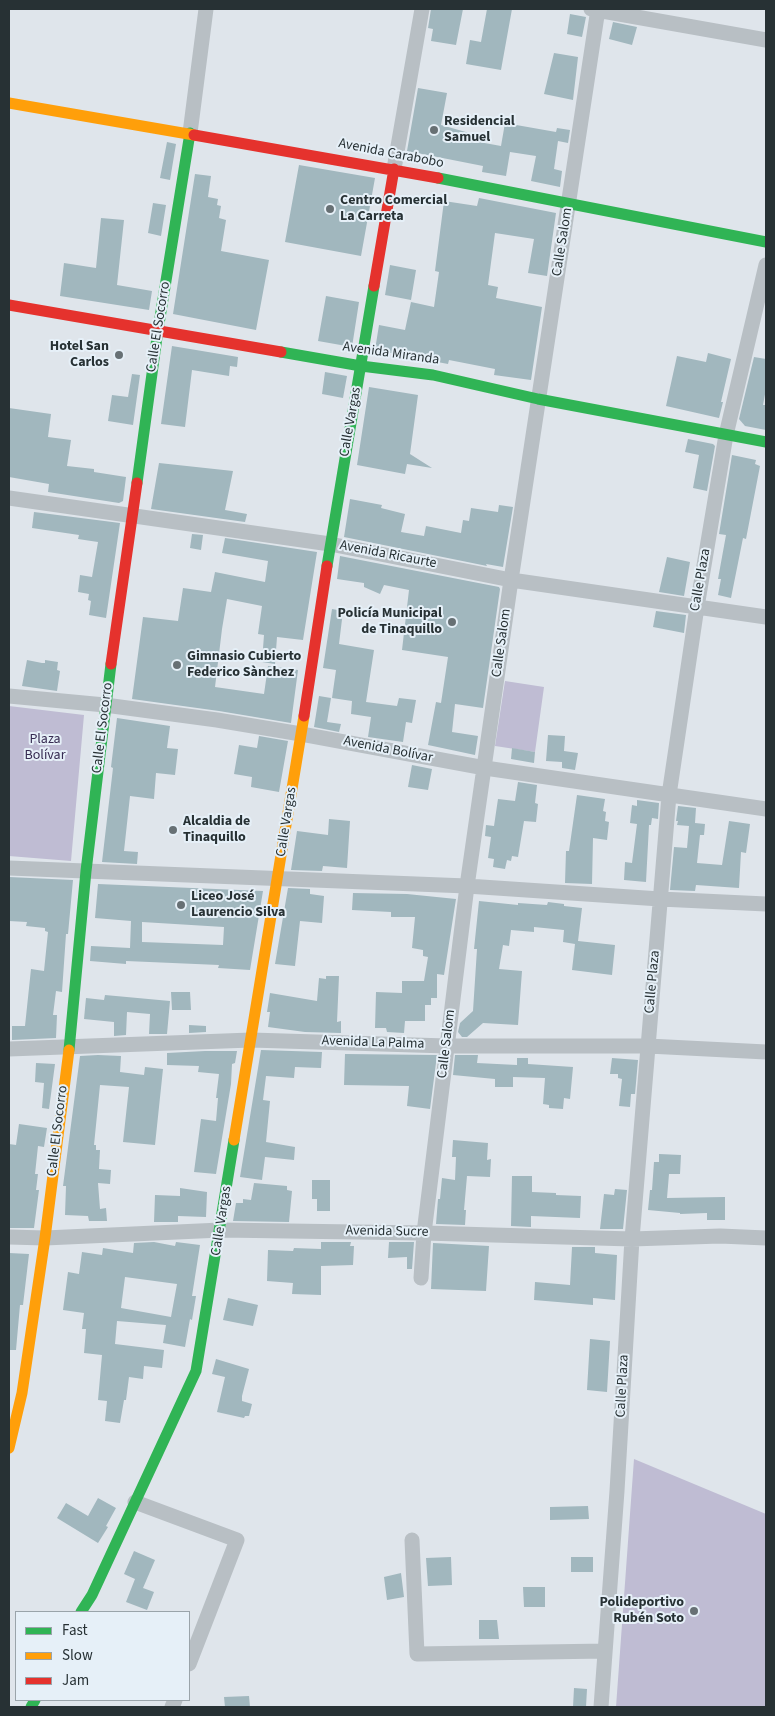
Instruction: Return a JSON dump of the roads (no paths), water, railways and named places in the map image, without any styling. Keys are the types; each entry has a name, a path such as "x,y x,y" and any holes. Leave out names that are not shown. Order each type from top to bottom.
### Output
{"street":[{"name":"Calle El Socorro","path":"9,1448 22,1393 45,1238 69,1047 86,871 105,705 134,515 158,330 190,133 206,9"},
{"name":"Calle Vargas","path":"82,1611 92,1595 196,1371 221,1230 330,544 422,9"},
{"path":"595,9 766,40"},
{"name":"Calle Salom","path":"421,1278 424,1233 467,886 538,399 569,204 595,9"},
{"name":"Avenida Carabobo","path":"9,103 394,169 766,242"},
{"name":"Calle Plaza","path":"601,1707 617,1491 632,1239 669,795 697,607 726,435 766,265"},
{"name":"Avenida Miranda","path":"9,305 361,366 433,375 538,399 766,442"},
{"name":"Avenida Ricaurte","path":"9,498 330,544 511,580 766,617"},
{"name":"Avenida Bolívar","path":"9,696 105,705 217,720 485,768 766,809"},
{"path":"9,868 467,886 766,904"},
{"name":"Avenida La Palma","path":"9,1049 250,1040 447,1046 648,1046 766,1052"},
{"name":"Avenida Sucre","path":"9,1237 45,1238 221,1230 632,1239 720,1236 766,1238"},
{"path":"135,1502 237,1540 190,1661"},
{"path":"412,1540 417,1654 605,1651"}],"place":[{"name":"Residencial Samuel","path":"434,130"},
{"name":"Centro Comercial La Carreta","path":"330,209"},
{"name":"Hotel San Carlos","path":"119,355"},
{"name":"Policía Municipal de Tinaquillo","path":"452,622"},
{"name":"Gimnasio Cubierto Federico Sànchez","path":"177,665"},
{"name":"Alcaldia de Tinaquillo","path":"173,830"},
{"name":"Liceo José Laurencio Silva","path":"181,905"},
{"name":"Polideportivo Rubén Soto","path":"694,1611"}],"park label":[{"name":"Plaza Bolívar","path":"45,748"}]}
